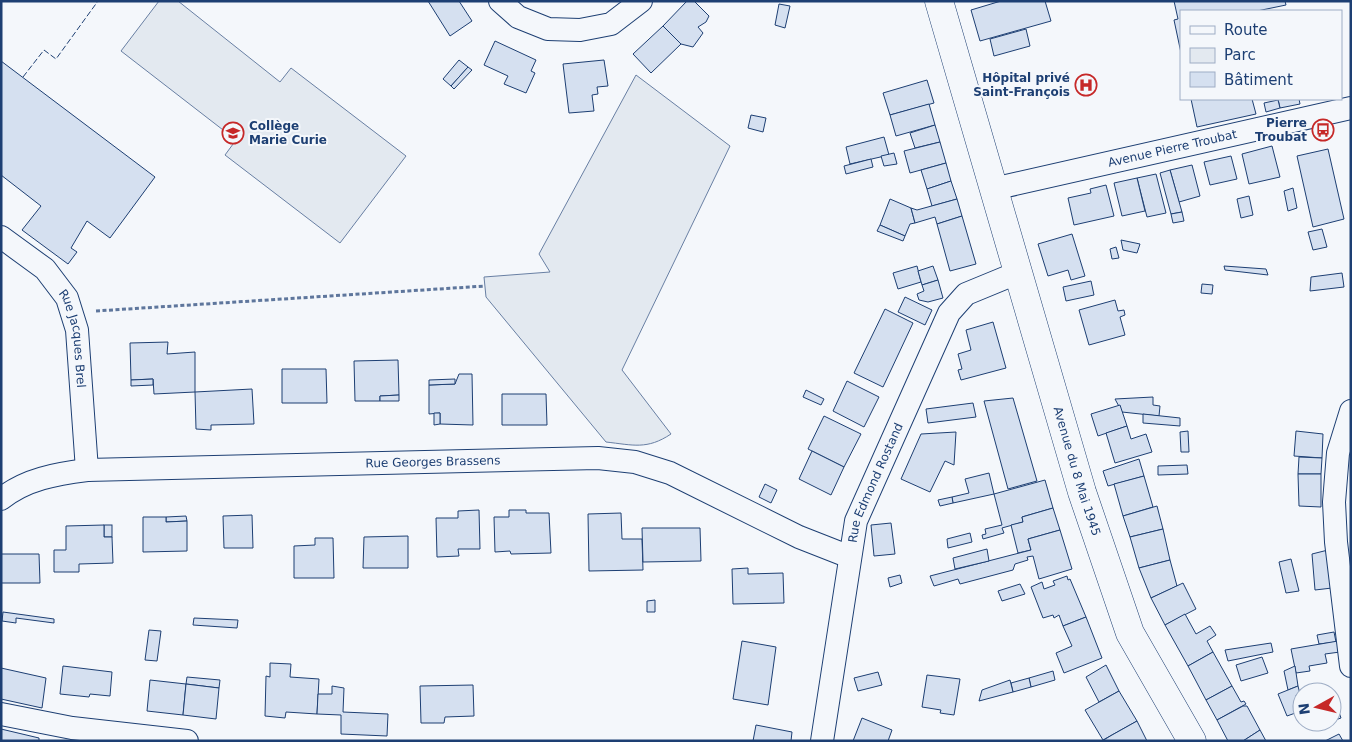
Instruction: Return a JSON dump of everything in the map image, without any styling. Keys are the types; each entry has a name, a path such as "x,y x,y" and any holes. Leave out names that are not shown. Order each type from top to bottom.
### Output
{"main road":[{"name":"Avenue du 8 Mai 1945","path":"940,1 1017,273 1082,492 1130,633 1192,741"}],"street":[{"path":"500,1 518,17 548,29 580,30 611,24 641,1"},
{"name":"Avenue Pierre Troubat","path":"993,189 1349,115"},
{"name":"Rue Jacques Brel","path":"1,237 45,269 67,298 73,313 77,330 87,470"},
{"name":"Rue Edmond Rostand","path":"822,741 856,521 949,313 966,294 1017,273"},
{"path":"1351,411 1338,453 1334,502 1336,542 1351,666"},
{"name":"Rue Georges Brassens","path":"1,499 12,491 47,475 87,470 598,458 635,462 670,473 799,537 850,557"},
{"path":"1,714 72,728 187,741"}],"path":[{"path":"73,313 485,286"}],"green space":[{"path":"159,1 178,1 280,82 291,68 406,156 340,243 225,155 236,140 121,51"},
{"path":"636,75 730,146 622,370 671,434 655,442 632,445 606,442 486,297 484,277 550,272 539,254"}],"building":[{"path":"428,1 459,1 472,21 450,36"},
{"path":"687,1 694,1 709,16 706,22 698,27 703,33 693,47 681,44 663,26"},
{"path":"1001,1 1045,1 1051,21 980,41 971,10"},
{"path":"1174,1 1285,1 1286,5 1262,10 1180,10 1180,48 1174,20 1178,19"},
{"path":"779,4 790,6 785,28 775,25"},
{"path":"663,26 681,44 651,73 633,54"},
{"path":"1026,29 1030,46 994,56 990,39"},
{"path":"495,41 536,60 531,71 535,73 526,93 504,84 508,76 484,65"},
{"path":"459,60 468,67 451,86 443,79"},
{"path":"604,60 608,86 597,87 598,94 592,95 594,111 569,113 563,64"},
{"path":"1,61 155,177 110,238 87,221 71,248 77,252 68,264 22,230 41,206 1,175"},
{"path":"468,67 472,70 454,89 451,86"},
{"path":"927,80 934,103 890,115 883,93"},
{"path":"1191,100 1252,100 1256,114 1197,127"},
{"path":"1278,100 1299,100 1300,104 1280,108"},
{"path":"1278,100 1280,108 1266,112 1264,103"},
{"path":"929,104 935,125 896,136 890,115"},
{"path":"751,115 766,118 763,132 748,128"},
{"path":"935,125 940,142 915,148 910,133"},
{"path":"884,137 889,155 850,164 846,147"},
{"path":"940,142 946,163 910,173 904,151"},
{"path":"1272,146 1280,177 1249,184 1242,154"},
{"path":"1328,149 1344,219 1313,227 1297,156"},
{"path":"894,153 897,164 884,166 881,156"},
{"path":"1231,156 1237,179 1210,185 1204,162"},
{"path":"871,159 873,167 846,174 844,166"},
{"path":"946,163 951,181 927,189 921,170"},
{"path":"1192,165 1200,196 1179,202 1170,170"},
{"path":"1170,170 1182,212 1171,214 1160,173"},
{"path":"1156,174 1166,213 1147,217 1137,178"},
{"path":"1137,178 1145,211 1122,216 1114,183"},
{"path":"951,181 957,199 932,206 927,189"},
{"path":"1106,185 1114,216 1074,225 1068,198 1091,193 1090,189"},
{"path":"1293,188 1297,208 1288,211 1284,191"},
{"path":"1249,196 1253,215 1241,218 1237,199"},
{"path":"890,199 911,208 915,223 910,224 905,236 880,225"},
{"path":"957,199 962,216 937,224 935,217 915,223 911,208 917,210"},
{"path":"1182,212 1184,221 1173,223 1171,214"},
{"path":"962,216 976,264 950,271 937,224"},
{"path":"880,225 905,236 903,241 877,231"},
{"path":"1322,229 1327,247 1313,250 1308,232"},
{"path":"1072,234 1085,276 1071,280 1068,270 1048,276 1038,244"},
{"path":"1121,240 1140,244 1137,253 1123,250"},
{"path":"1116,247 1119,258 1112,259 1110,249"},
{"path":"917,266 921,282 898,289 893,273"},
{"path":"933,266 938,280 922,285 918,271"},
{"path":"1224,266 1266,269 1268,275 1225,270"},
{"path":"1342,273 1344,287 1310,291 1311,277"},
{"path":"938,280 943,298 928,302 919,300 917,294 924,291 922,285"},
{"path":"1091,281 1094,295 1066,301 1063,287"},
{"path":"1202,284 1213,285 1212,294 1201,293"},
{"path":"905,297 932,310 925,325 898,312"},
{"path":"1115,300 1118,311 1124,310 1125,315 1120,317 1125,335 1089,345 1079,310"},
{"path":"885,309 913,323 883,387 854,373"},
{"path":"993,322 1006,368 961,380 958,370 962,369 958,354 971,350 966,330"},
{"path":"168,342 167,354 195,352 195,392 154,394 153,379 131,380 130,343"},
{"path":"398,360 399,395 380,396 380,401 355,401 354,361"},
{"path":"282,369 326,369 327,403 282,403"},
{"path":"459,374 472,374 473,425 440,424 440,413 429,414 429,385 455,384"},
{"path":"153,379 153,385 131,386 131,380"},
{"path":"455,379 455,384 429,385 429,380"},
{"path":"847,381 879,397 864,427 833,411"},
{"path":"252,389 254,424 211,425 211,430 196,429 195,392"},
{"path":"806,390 824,399 821,405 803,397"},
{"path":"502,394 546,394 547,425 502,425"},
{"path":"399,395 399,401 380,401 380,396"},
{"path":"1153,397 1153,405 1160,406 1159,416 1122,412 1115,399"},
{"path":"1013,398 1037,481 1008,489 984,401"},
{"path":"973,403 976,417 928,423 926,409"},
{"path":"1120,405 1127,426 1098,436 1091,414"},
{"path":"434,413 440,413 440,424 434,425"},
{"path":"1143,414 1180,418 1180,426 1143,423"},
{"path":"824,416 861,434 844,467 808,449"},
{"path":"1127,426 1131,439 1146,434 1152,452 1115,463 1106,433"},
{"path":"1188,431 1189,452 1181,452 1180,432"},
{"path":"1296,431 1323,434 1322,458 1294,456"},
{"path":"956,432 954,465 945,461 930,492 901,479 921,434"},
{"path":"812,451 844,467 831,495 799,479"},
{"path":"1299,457 1322,458 1321,474 1298,474"},
{"path":"1139,459 1144,476 1108,486 1103,471"},
{"path":"1187,465 1188,474 1158,475 1158,466"},
{"path":"989,473 994,494 953,503 952,497 969,493 965,479"},
{"path":"1298,474 1321,474 1321,507 1299,506"},
{"path":"1144,476 1153,507 1123,516 1114,484"},
{"path":"1045,480 1053,508 1022,517 1023,522 1002,528 1004,533 983,539 982,535 986,534 985,529 1002,525 994,494"},
{"path":"765,484 777,490 771,503 759,497"},
{"path":"952,497 953,503 940,506 938,500"},
{"path":"1157,506 1163,529 1130,537 1123,516"},
{"path":"1053,508 1060,530 1028,539 1031,550 1018,553 1011,525 1023,522 1022,517"},
{"path":"479,510 480,549 458,549 459,556 437,557 436,518 458,518 458,511"},
{"path":"509,510 526,510 526,513 549,513 551,553 511,554 510,551 495,552 494,517 509,517"},
{"path":"621,513 622,539 642,539 643,570 589,571 588,514"},
{"path":"252,515 253,548 224,548 223,516"},
{"path":"186,516 187,521 166,522 166,517"},
{"path":"143,517 166,517 166,522 187,521 187,551 143,552"},
{"path":"891,523 895,554 874,556 871,525"},
{"path":"104,525 112,525 112,537 104,537"},
{"path":"104,525 104,537 112,537 113,563 79,564 79,572 54,572 54,550 66,550 66,526"},
{"path":"642,528 700,528 701,561 643,562"},
{"path":"1163,529 1170,560 1139,568 1130,537"},
{"path":"1060,530 1072,569 1039,579 1033,556 1027,557 1028,560 1015,564 1013,570 960,584 958,579 934,586 930,576 1031,550 1028,539"},
{"path":"970,533 972,542 948,548 947,539"},
{"path":"408,536 408,568 363,568 364,537"},
{"path":"315,538 333,538 334,578 294,578 294,546 315,545"},
{"path":"987,549 989,561 955,569 953,558"},
{"path":"1328,550 1332,588 1315,590 1312,554"},
{"path":"1,554 39,554 40,583 1,583"},
{"path":"1291,559 1299,591 1286,593 1279,562"},
{"path":"1170,560 1177,586 1151,598 1139,568"},
{"path":"748,568 748,574 783,573 784,603 733,604 732,569"},
{"path":"900,575 902,583 890,587 888,578"},
{"path":"1067,576 1086,617 1063,626 1059,615 1054,618 1053,615 1043,618 1031,587 1042,582 1044,589 1055,585 1053,581"},
{"path":"1183,583 1196,609 1165,625 1151,598"},
{"path":"1020,584 1025,594 1002,601 998,591"},
{"path":"655,600 655,612 647,612 647,601"},
{"path":"3,612 54,619 54,623 16,618 16,623 2,621"},
{"path":"1185,614 1196,634 1210,626 1216,635 1207,641 1213,652 1188,666 1165,625"},
{"path":"1086,617 1102,658 1064,673 1056,653 1072,646 1063,626"},
{"path":"194,618 238,620 237,628 193,625"},
{"path":"149,630 161,631 157,661 145,660"},
{"path":"1334,632 1336,642 1319,644 1317,635"},
{"path":"742,641 776,647 768,705 733,699"},
{"path":"1338,641 1340,652 1325,654 1327,663 1309,666 1310,671 1296,673 1291,649"},
{"path":"1271,643 1273,652 1228,661 1225,650"},
{"path":"1213,652 1232,686 1206,700 1188,666"},
{"path":"1262,657 1268,673 1241,681 1236,665"},
{"path":"270,663 291,664 290,677 319,679 317,714 286,712 285,718 265,716 266,676 270,677"},
{"path":"1106,665 1119,691 1099,702 1086,677"},
{"path":"63,666 112,672 110,696 90,694 89,697 60,694"},
{"path":"1295,666 1297,682 1292,682 1292,688 1288,690 1284,671"},
{"path":"1,668 46,678 42,708 1,699"},
{"path":"1053,671 1055,680 1031,687 1029,678"},
{"path":"878,672 882,685 858,691 854,678"},
{"path":"927,675 960,679 954,715 940,713 941,710 922,707"},
{"path":"187,677 220,680 219,688 186,684"},
{"path":"1029,678 1031,687 1013,692 1011,683"},
{"path":"150,680 186,684 183,715 147,711"},
{"path":"1010,680 1013,692 979,701 982,690"},
{"path":"186,684 219,688 216,719 183,715"},
{"path":"473,685 474,716 445,717 444,723 421,723 420,686"},
{"path":"332,686 344,688 343,712 388,714 387,736 341,734 341,715 317,714 318,694 332,694"},
{"path":"1232,686 1241,702 1244,701 1246,704 1217,720 1206,700"},
{"path":"1292,688 1292,714 1287,716 1278,694"},
{"path":"1119,691 1137,721 1103,740 1085,710"},
{"path":"1243,706 1247,706 1260,730 1243,741 1228,741 1217,720"},
{"path":"862,718 892,730 888,741 853,741"},
{"path":"1137,721 1147,741 1102,741 1112,735"},
{"path":"756,725 792,732 791,741 753,741"},
{"path":"1,729 39,738 39,741 1,741"},
{"path":"1260,730 1266,741 1243,741"},
{"path":"1339,734 1343,741 1325,741"}],"fence":[{"path":"23,77 44,50 56,59 98,1"}],"place":[{"name":"Hôpital privé Saint-François","path":"1086,85"},
{"name":"Pierre Troubat","path":"1323,130"},
{"name":"Collège Marie Curie","path":"233,133"}]}
